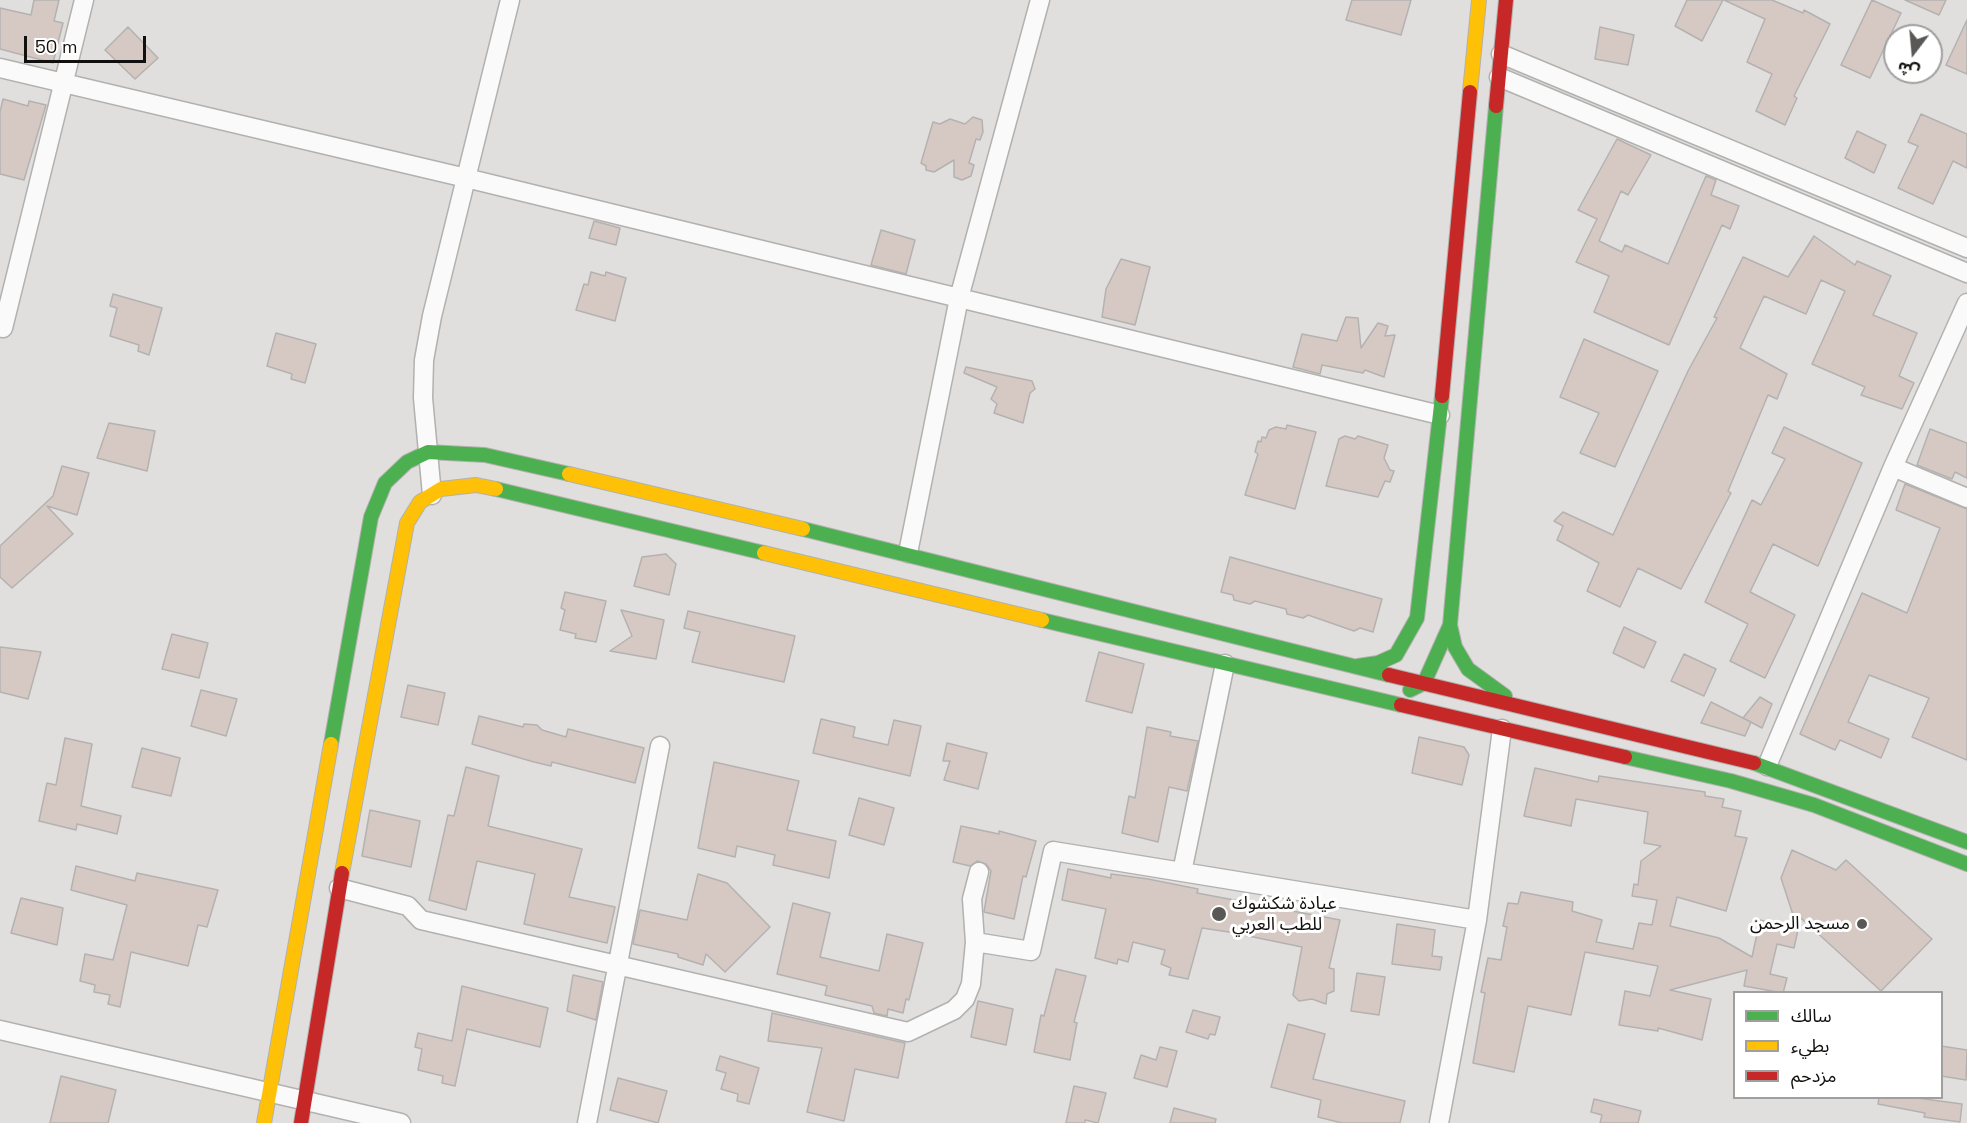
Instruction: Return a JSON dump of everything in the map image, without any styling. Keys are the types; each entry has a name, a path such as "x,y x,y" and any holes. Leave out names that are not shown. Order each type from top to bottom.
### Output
{"street":[{"path":"3,328 84,0"},
{"path":"432,495 423,398 424,360 510,0"},
{"path":"908,553 959,298 1041,0"},
{"path":"1444,715 1424,683 1417,618 1440,415 1479,0"},
{"path":"1388,702 1424,683 1433,668 1450,625 1506,0"},
{"path":"1501,54 1967,248"},
{"path":"0,68 466,178 1440,415"},
{"path":"1499,77 1967,273"},
{"path":"1767,766 1893,467 1967,303"},
{"path":"1445,358 1474,361"},
{"path":"264,1123 371,517 385,483 406,462 428,452 485,455 908,553 1225,664 1731,781 1804,802 1967,864"},
{"path":"1893,467 1967,498"},
{"path":"301,1123 339,888 407,524 420,502 441,489 476,485 1085,614 1355,667 1518,704 1767,766 1967,842"},
{"path":"1355,667 1378,663 1396,655 1417,618"},
{"path":"1450,625 1455,647 1468,669 1518,704"},
{"path":"1182,872 1225,664"},
{"path":"1438,1123 1477,920 1502,729"},
{"path":"587,1123 660,746"},
{"path":"975,942 1031,951 1053,851 1477,920"},
{"path":"339,888 408,906 421,920 617,967 908,1032 954,1010 965,999 971,984 975,942 972,899 979,872"},
{"path":"0,1030 402,1123"}],"building":[{"path":"34,0 59,0 54,21 63,23 53,63 0,49 0,8 31,15"},
{"path":"1352,0 1411,0 1401,35 1346,20"},
{"path":"1687,0 1723,0 1702,41 1675,26"},
{"path":"1724,0 1772,0 1803,13 1804,10 1830,24 1794,96 1797,98 1785,125 1756,111 1772,74 1747,62 1765,19"},
{"path":"1872,0 1901,13 1896,24 1883,24 1883,51 1870,78 1841,65"},
{"path":"1905,0 1946,0 1939,15"},
{"path":"1967,20 1967,74 1946,65"},
{"path":"128,27 158,58 135,79 105,50"},
{"path":"1600,27 1634,35 1628,65 1595,59"},
{"path":"3,99 28,106 29,101 46,105 24,180 0,174 0,112"},
{"path":"1921,114 1967,134 1967,168 1953,161 1933,204 1898,188 1918,146 1908,142"},
{"path":"973,117 982,120 983,132 980,140 976,139 969,163 974,165 971,176 962,180 954,177 954,160 934,172 926,170 926,166 921,163 933,122 940,124 950,119 965,124"},
{"path":"1857,131 1886,145 1874,173 1845,158"},
{"path":"1617,139 1651,155 1628,195 1621,191 1599,241 1622,252 1625,245 1668,264 1706,176 1716,180 1711,195 1739,206 1730,229 1722,225 1669,345 1594,312 1609,276 1576,262 1597,219 1578,210"},
{"path":"594,221 620,228 616,245 589,238"},
{"path":"881,230 915,240 906,274 871,265"},
{"path":"1814,236 1855,265 1857,261 1891,276 1873,315 1917,333 1899,376 1914,383 1902,409 1861,395 1865,387 1812,364 1845,291 1821,280 1806,314 1764,296 1740,348 1787,374 1777,399 1768,395 1728,491 1731,493 1681,589 1638,568 1620,607 1587,591 1599,563 1557,540 1563,526 1554,521 1563,512 1613,535 1688,371 1717,318 1714,317 1743,257 1788,277"},
{"path":"1121,259 1150,267 1135,325 1102,317 1106,289"},
{"path":"591,272 605,276 606,272 626,278 615,321 576,310 584,284 588,285"},
{"path":"113,294 162,308 149,355 138,351 139,345 110,336 117,308 110,306"},
{"path":"1346,317 1358,318 1361,348 1378,323 1388,326 1385,336 1395,335 1384,377 1365,370 1363,373 1322,365 1320,374 1293,367 1302,334 1337,341"},
{"path":"276,333 316,344 305,383 291,379 292,374 267,366"},
{"path":"1584,339 1658,371 1615,467 1580,453 1599,413 1560,397"},
{"path":"966,367 1032,381 1035,389 1030,393 1023,423 994,413 997,404 991,399 997,387 964,373"},
{"path":"109,423 155,431 147,471 97,458"},
{"path":"1287,425 1316,432 1295,509 1245,495 1258,454 1255,452 1258,441 1261,442 1262,437 1266,438 1269,430 1276,427 1286,429"},
{"path":"1784,427 1862,463 1818,566 1773,544 1750,592 1795,615 1765,678 1730,661 1748,624 1705,602 1752,500 1761,505 1785,459 1772,453"},
{"path":"1930,429 1967,443 1967,478 1955,472 1952,479 1917,465"},
{"path":"1345,436 1355,439 1358,436 1388,445 1384,458 1390,470 1394,471 1390,482 1385,481 1378,497 1326,486 1339,439"},
{"path":"62,466 89,473 77,515 47,506 73,534 12,588 0,577 0,546 53,496"},
{"path":"1905,484 1967,509 1967,760 1912,737 1929,698 1869,675 1848,722 1889,739 1881,758 1840,740 1835,750 1800,734 1862,593 1907,613 1940,528 1896,510"},
{"path":"666,554 676,564 669,595 634,586 642,557"},
{"path":"1230,557 1382,599 1373,632 1360,628 1354,631 1308,615 1303,618 1287,614 1286,609 1255,601 1250,604 1234,600 1233,595 1221,592"},
{"path":"565,592 606,601 596,642 575,638 576,634 560,630 565,610 561,608"},
{"path":"621,610 664,620 656,659 610,651 632,636"},
{"path":"688,611 795,636 784,682 692,662 700,632 684,628"},
{"path":"1624,627 1656,642 1644,668 1613,653"},
{"path":"172,634 208,643 199,678 162,669"},
{"path":"0,647 41,652 28,699 0,692"},
{"path":"1099,652 1144,664 1132,713 1086,701"},
{"path":"1684,654 1716,669 1704,696 1671,681"},
{"path":"408,685 445,693 438,725 401,717"},
{"path":"201,690 237,699 226,736 191,726"},
{"path":"1760,697 1772,704 1762,728 1743,718"},
{"path":"1711,702 1751,722 1745,736 1701,723"},
{"path":"479,716 523,727 524,724 537,725 542,730 566,737 568,729 644,748 635,783 552,762 551,766 534,762 472,744"},
{"path":"821,719 855,727 853,737 888,745 894,720 921,726 910,776 813,753"},
{"path":"1147,727 1171,732 1170,736 1198,741 1187,791 1169,787 1158,842 1122,833 1129,796 1135,798"},
{"path":"1419,737 1464,747 1469,755 1462,785 1412,773"},
{"path":"65,738 92,744 81,806 121,816 117,834 77,824 76,830 39,821 47,783 56,785"},
{"path":"947,743 987,753 978,789 944,780 950,761 943,761"},
{"path":"142,748 180,758 171,796 132,787"},
{"path":"714,762 799,781 787,830 836,841 829,878 773,865 775,855 737,846 735,857 698,848"},
{"path":"466,767 499,776 488,826 582,849 569,897 615,907 607,943 524,924 535,874 477,861 466,910 429,900 448,815 454,816"},
{"path":"1535,768 1598,782 1599,776 1705,792 1705,796 1724,799 1722,807 1741,811 1735,836 1747,838 1726,911 1677,897 1670,926 1719,938 1752,957 1760,920 1798,930 1794,948 1777,944 1770,974 1787,978 1784,991 1744,986 1747,970 1670,990 1711,999 1702,1040 1658,1028 1658,1031 1619,1025 1625,991 1650,996 1658,966 1585,952 1571,1015 1528,1006 1514,1072 1473,1063 1485,993 1481,992 1488,958 1501,960 1507,927 1503,926 1508,903 1518,904 1521,892 1573,902 1572,911 1602,920 1596,942 1633,949 1639,923 1652,925 1657,900 1632,896 1634,884 1638,885 1641,861 1661,846 1644,843 1648,812 1576,799 1571,826 1524,816"},
{"path":"859,798 894,808 884,845 849,835"},
{"path":"370,810 420,821 411,867 362,856"},
{"path":"961,826 999,834 999,831 1036,841 1026,877 1023,876 1014,919 984,912 991,871 986,864 977,861 970,866 953,862"},
{"name":"مسجد الرحمن","path":"1792,850 1836,870 1846,860 1932,939 1881,991 1801,918 1798,930 1781,878"},
{"path":"76,866 135,881 137,873 218,890 207,927 198,925 188,966 131,952 120,1007 108,1004 110,995 94,992 95,985 80,981 85,954 113,960 127,905 71,890"},
{"path":"1068,869 1111,878 1111,874 1148,879 1198,889 1197,893 1340,920 1329,968 1334,969 1334,991 1327,994 1326,1004 1312,999 1299,1001 1293,995 1302,947 1202,928 1188,979 1169,975 1171,968 1161,964 1165,950 1133,942 1128,962 1118,959 1117,964 1095,958 1106,909 1062,900"},
{"path":"698,874 727,883 770,927 725,972 706,954 703,965 678,957 678,954 633,944 640,910 687,920"},
{"path":"21,898 63,908 57,945 11,933"},
{"path":"793,903 830,913 820,957 879,971 887,934 923,943 909,1000 906,999 903,1013 888,1009 887,1016 874,1013 872,1006 825,995 827,986 777,974"},
{"path":"1397,924 1435,930 1432,956 1442,957 1440,970 1392,964"},
{"path":"1056,969 1086,976 1074,1022 1077,1023 1070,1060 1034,1052 1041,1015 1044,1016"},
{"path":"1357,973 1385,977 1379,1015 1351,1011"},
{"path":"573,975 603,982 596,1020 567,1011"},
{"path":"462,986 548,1008 540,1047 467,1029 455,1086 442,1083 443,1076 418,1070 422,1049 415,1047 418,1033 452,1041"},
{"path":"978,1001 1013,1009 1006,1045 971,1037"},
{"path":"1193,1010 1220,1017 1215,1035 1210,1034 1208,1039 1186,1032"},
{"path":"772,1013 905,1043 898,1078 855,1069 844,1121 807,1112 822,1048 768,1041"},
{"path":"1288,1024 1325,1034 1313,1079 1405,1101 1400,1123 1342,1123 1318,1117 1321,1100 1271,1087"},
{"path":"1943,1046 1967,1050 1966,1080 1943,1076"},
{"path":"1160,1047 1177,1051 1167,1087 1134,1078 1141,1055 1156,1060"},
{"path":"720,1056 759,1068 749,1104 737,1101 738,1094 721,1089 726,1073 716,1070"},
{"path":"61,1076 116,1090 108,1123 50,1123"},
{"path":"618,1078 667,1091 658,1123 610,1110"},
{"path":"1074,1086 1106,1093 1098,1123 1085,1120 1085,1123 1066,1123"},
{"path":"1594,1099 1641,1111 1638,1123 1600,1123 1602,1115 1591,1112"},
{"path":"1879,1099 1924,1099 1962,1104 1960,1122 1924,1117 1925,1113 1878,1104"},
{"path":"1174,1108 1216,1119 1215,1123 1170,1123"}],"traffic: fast":[{"path":"1496,106 1450,625 1455,647 1468,669 1505,696"},
{"path":"1358,666 1378,663 1396,655 1417,618 1442,396"},
{"path":"331,744 371,517 385,483 407,462 428,452 485,455 569,474"},
{"path":"496,489 764,553"},
{"path":"803,529 1389,675"},
{"path":"1042,620 1401,705"},
{"path":"1410,690 1424,683 1450,625"},
{"path":"1625,757 1731,781 1814,805 1967,864"},
{"path":"1754,763 1967,842"}],"traffic: slow":[{"path":"1470,92 1479,0"},
{"path":"569,474 803,529"},
{"path":"342,873 407,523 420,502 441,489 476,485 496,489"},
{"path":"764,553 1042,620"},
{"path":"264,1123 331,744"}],"traffic: jam":[{"path":"1496,106 1506,0"},
{"path":"1442,396 1470,92"},
{"path":"1389,675 1754,763"},
{"path":"1401,705 1625,757"},
{"path":"301,1123 342,873"}],"place":[{"name":"عيادة شكشوك للطب العربي","path":"1219,914"},
{"name":"مسجد الرحمن","path":"1862,924"}]}
